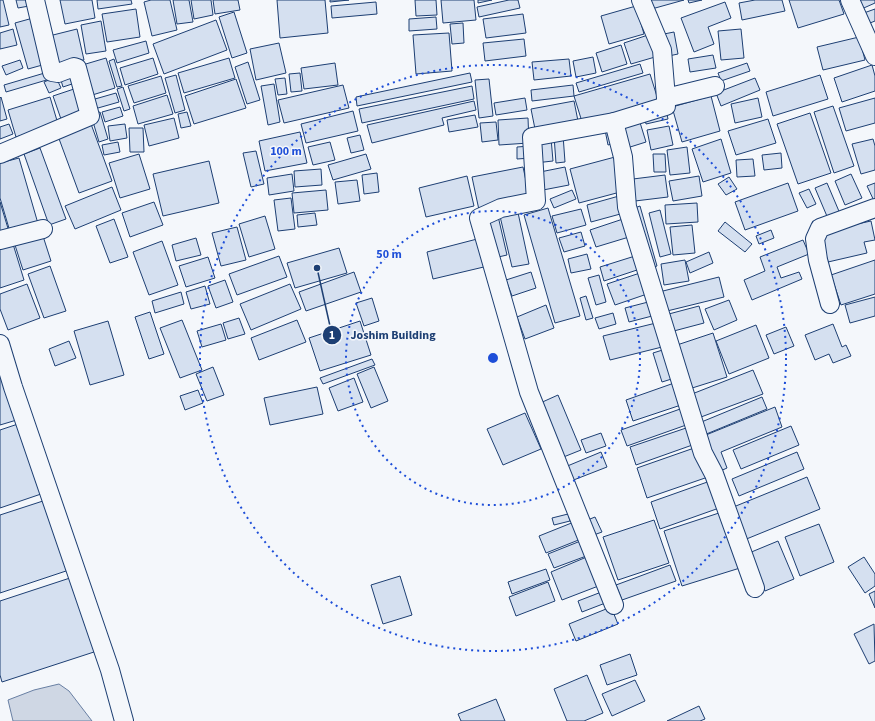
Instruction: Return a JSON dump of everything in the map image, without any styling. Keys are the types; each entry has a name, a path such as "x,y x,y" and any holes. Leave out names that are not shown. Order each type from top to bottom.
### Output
{"street":[{"path":"0,154 90,116 77,68 74,67 58,74 52,72 35,0"},
{"path":"614,605 530,392 479,218 500,208 536,201 532,137 614,122 666,106 662,50 641,0"},
{"path":"850,0 875,56"},
{"path":"666,98 715,86"},
{"path":"614,122 623,157 627,207 703,453 714,474 755,588"},
{"path":"830,304 818,260 815,239 820,228 875,208"},
{"path":"0,240 43,229"},
{"path":"0,344 12,387 110,670 124,721"}],"shaded area":[{"path":"59,684 69,691 92,721 13,721 8,700 34,690"}],"building":[{"path":"0,0 3,0 9,25 0,27"},
{"path":"16,0 28,0 29,6 18,8"},
{"path":"60,0 92,0 95,18 65,24"},
{"path":"97,0 131,0 132,4 98,9"},
{"path":"151,0 170,0 177,30 152,36 144,2"},
{"path":"173,0 189,0 193,22 177,24"},
{"path":"191,0 211,0 213,15 194,19"},
{"path":"213,0 238,0 240,10 215,14"},
{"path":"277,0 325,0 328,33 280,38"},
{"path":"330,0 349,0 330,2"},
{"path":"415,0 436,0 437,15 416,16"},
{"path":"441,0 474,0 476,20 443,23"},
{"path":"478,0 492,0 478,3"},
{"path":"509,0 518,0 520,8 479,17 477,7"},
{"path":"645,0 684,0 648,10"},
{"path":"688,0 702,0 689,3"},
{"path":"755,0 782,0 785,11 742,20 739,3"},
{"path":"789,0 839,0 844,14 798,28"},
{"path":"852,0 875,0 875,3 857,11"},
{"path":"376,2 377,14 332,18 331,6"},
{"path":"725,2 731,18 708,27 714,44 694,52 681,18"},
{"path":"636,6 644,34 609,44 601,16"},
{"path":"136,9 140,37 107,42 102,14"},
{"path":"875,9 875,21 865,25 861,14"},
{"path":"234,12 247,53 232,58 219,17"},
{"path":"523,14 526,33 486,38 483,19"},
{"path":"436,17 437,29 409,31 409,19"},
{"path":"33,18 46,64 28,69 15,23"},
{"path":"216,20 227,50 164,74 153,44"},
{"path":"101,21 106,51 86,54 81,25"},
{"path":"463,23 464,43 452,44 450,24"},
{"path":"13,29 17,45 0,49 0,33"},
{"path":"77,29 84,60 56,66 49,36"},
{"path":"741,29 744,58 721,60 718,31"},
{"path":"674,32 678,54 664,57 659,35"},
{"path":"449,33 452,71 416,74 413,35"},
{"path":"648,35 655,57 631,64 624,43"},
{"path":"859,37 865,60 823,70 817,47"},
{"path":"524,39 526,56 485,61 483,43"},
{"path":"146,41 149,53 117,63 113,50"},
{"path":"279,43 286,73 256,80 250,49"},
{"path":"621,45 627,64 602,72 596,53"},
{"path":"713,55 716,68 690,72 688,59"},
{"path":"593,57 596,73 576,77 573,61"},
{"path":"106,58 115,88 89,96 79,66"},
{"path":"153,58 158,74 125,85 120,68"},
{"path":"229,58 235,78 184,93 178,73"},
{"path":"114,59 122,86 117,87 109,61"},
{"path":"569,59 571,76 534,80 532,62"},
{"path":"20,60 23,68 6,75 2,66"},
{"path":"248,62 260,100 247,104 235,67"},
{"path":"335,63 338,85 304,89 301,68"},
{"path":"747,63 750,71 721,81 718,73"},
{"path":"640,64 643,73 579,92 576,83"},
{"path":"872,65 875,76 875,91 842,102 834,78"},
{"path":"48,72 50,79 6,92 4,85"},
{"path":"74,72 78,82 63,87 60,77"},
{"path":"300,73 302,91 291,92 289,74"},
{"path":"470,73 472,82 357,106 356,97"},
{"path":"650,74 659,103 583,125 574,96"},
{"path":"176,75 185,110 175,113 165,78"},
{"path":"820,75 828,99 773,116 766,92"},
{"path":"161,76 166,93 134,103 128,86"},
{"path":"56,77 61,88 49,93 44,82"},
{"path":"285,78 287,94 278,95 275,79"},
{"path":"755,78 760,90 721,106 716,93"},
{"path":"236,79 246,108 194,124 185,96"},
{"path":"489,79 493,116 479,118 475,80"},
{"path":"274,84 280,122 268,125 261,86"},
{"path":"343,85 349,108 284,123 278,100"},
{"path":"573,85 574,96 532,101 531,90"},
{"path":"472,86 474,99 362,123 359,109"},
{"path":"123,87 130,109 124,111 117,89"},
{"path":"77,88 86,114 62,122 53,96"},
{"path":"116,93 119,102 91,110 88,101"},
{"path":"167,95 173,114 138,124 133,106"},
{"path":"711,96 720,131 682,142 672,107"},
{"path":"1,97 7,119 0,121 0,98"},
{"path":"50,97 58,124 16,137 8,110"},
{"path":"525,98 527,110 496,115 494,103"},
{"path":"758,98 762,117 735,123 731,104"},
{"path":"875,98 875,123 846,131 839,108"},
{"path":"474,101 476,110 442,118 444,125 372,143 367,125"},
{"path":"574,101 579,126 536,134 531,109"},
{"path":"833,106 854,166 834,173 814,112"},
{"path":"120,107 123,116 105,122 102,112"},
{"path":"666,110 668,119 646,124 644,115"},
{"path":"353,111 358,131 306,143 301,124"},
{"path":"100,112 108,139 99,142 91,115"},
{"path":"187,112 191,126 181,128 178,114"},
{"path":"810,113 831,173 798,184 777,124"},
{"path":"475,115 478,127 449,132 447,120"},
{"path":"638,116 646,142 627,148 619,122"},
{"path":"174,118 179,138 149,146 144,125"},
{"path":"528,118 529,143 499,145 498,120"},
{"path":"768,119 776,143 736,155 728,131"},
{"path":"496,122 498,140 482,142 480,123"},
{"path":"9,124 13,134 0,139 0,127"},
{"path":"91,124 112,181 79,193 58,136"},
{"path":"125,124 127,138 110,141 108,126"},
{"path":"604,125 616,143 608,145"},
{"path":"669,126 673,145 651,150 647,130"},
{"path":"129,128 143,128 144,152 130,152"},
{"path":"300,132 307,163 265,171 259,141"},
{"path":"360,135 364,150 351,153 347,138"},
{"path":"563,135 565,162 556,163 554,136"},
{"path":"551,138 553,161 535,163 533,140"},
{"path":"721,139 731,173 703,182 692,149"},
{"path":"873,139 875,146 875,170 861,174 852,144"},
{"path":"118,142 120,152 104,155 102,145"},
{"path":"330,142 335,160 313,165 308,147"},
{"path":"530,146 531,158 517,159 517,147"},
{"path":"687,147 690,173 670,175 667,150"},
{"path":"40,148 66,219 49,225 24,154"},
{"path":"256,151 264,184 251,187 243,153"},
{"path":"781,153 782,168 764,170 762,155"},
{"path":"139,154 150,189 120,198 109,163"},
{"path":"366,154 371,169 333,180 328,165"},
{"path":"653,154 665,154 666,172 654,172"},
{"path":"615,157 624,191 579,203 570,169"},
{"path":"19,158 39,227 11,235 0,198 0,163"},
{"path":"753,159 755,176 737,177 736,160"},
{"path":"209,161 219,203 163,216 153,174"},
{"path":"523,167 530,199 479,210 472,177"},
{"path":"565,167 569,185 543,190 540,172"},
{"path":"321,169 322,185 295,187 294,171"},
{"path":"377,173 379,192 364,194 362,175"},
{"path":"292,174 294,191 269,195 267,178"},
{"path":"851,174 862,198 845,205 835,181"},
{"path":"665,175 668,197 635,201 633,179"},
{"path":"467,176 474,206 426,217 419,188"},
{"path":"699,176 702,196 673,201 669,181"},
{"path":"729,177 737,189 726,195 718,184"},
{"path":"357,180 360,201 338,204 335,182"},
{"path":"788,183 798,211 745,230 735,202"},
{"path":"827,183 841,216 829,221 815,188"},
{"path":"875,183 875,203 867,186"},
{"path":"112,187 121,210 75,229 65,206"},
{"path":"809,189 816,204 807,208 799,193"},
{"path":"326,190 328,210 294,213 292,193"},
{"path":"572,190 576,199 554,208 550,199"},
{"path":"619,196 624,213 591,222 587,205"},
{"path":"291,198 295,229 278,231 274,200"},
{"path":"0,202 10,235 0,238"},
{"path":"154,202 163,225 130,237 122,213"},
{"path":"697,203 698,222 666,224 665,205"},
{"path":"640,206 657,266 649,269 632,209"},
{"path":"517,208 529,264 512,267 499,212"},
{"path":"548,208 580,316 555,323 524,215"},
{"path":"581,209 586,225 557,233 552,216"},
{"path":"660,210 671,254 660,257 649,213"},
{"path":"315,213 317,225 298,227 297,215"},
{"path":"265,216 275,249 249,257 239,224"},
{"path":"498,216 507,255 494,258 485,219"},
{"path":"114,219 128,257 110,263 96,226"},
{"path":"623,219 629,237 596,247 590,230"},
{"path":"871,221 875,240 864,242 867,253 828,262 820,232"},
{"path":"725,222 752,244 745,252 718,231"},
{"path":"692,225 695,253 673,255 670,227"},
{"path":"237,227 246,260 221,266 212,233"},
{"path":"771,230 774,238 759,244 756,236"},
{"path":"581,232 585,246 564,252 559,238"},
{"path":"42,233 51,261 23,270 14,242"},
{"path":"196,238 201,255 176,261 172,245"},
{"path":"481,238 488,266 433,279 427,252"},
{"path":"803,240 809,254 777,267 781,278 799,272 802,279 752,300 744,280 765,271 760,257"},
{"path":"162,241 178,285 149,295 133,252"},
{"path":"13,244 24,280 0,288 0,248"},
{"path":"339,248 347,273 295,288 287,263"},
{"path":"709,252 713,263 690,273 686,262"},
{"path":"587,254 591,269 571,273 568,259"},
{"path":"279,256 287,277 237,295 229,274"},
{"path":"635,256 640,269 604,281 600,267"},
{"path":"208,257 215,278 186,287 179,266"},
{"path":"685,260 689,281 664,285 661,264"},
{"path":"875,260 875,294 841,305 831,275"},
{"path":"50,266 66,311 44,318 28,274"},
{"path":"354,272 361,292 306,311 299,292"},
{"path":"531,272 536,288 512,296 506,280"},
{"path":"643,272 650,293 615,305 607,284"},
{"path":"599,275 606,302 596,305 588,278"},
{"path":"719,277 724,297 663,312 659,292"},
{"path":"225,280 233,302 216,308 208,286"},
{"path":"27,284 40,318 8,330 0,309 0,294"},
{"path":"290,284 301,309 251,330 240,304"},
{"path":"205,286 210,304 191,309 186,292"},
{"path":"181,292 184,304 155,313 152,301"},
{"path":"586,296 593,318 586,320 580,298"},
{"path":"875,297 875,316 850,323 845,305"},
{"path":"372,298 379,321 364,326 356,303"},
{"path":"729,300 737,320 714,330 705,309"},
{"path":"652,301 656,315 629,322 625,308"},
{"path":"546,305 554,328 525,339 517,317"},
{"path":"699,306 704,323 670,332 665,315"},
{"path":"150,312 164,354 149,359 135,317"},
{"path":"613,313 616,324 599,329 595,318"},
{"path":"239,318 245,334 228,339 223,323"},
{"path":"182,320 202,370 180,378 160,328"},
{"path":"297,320 306,342 259,360 251,338"},
{"path":"108,321 124,375 90,385 74,331"},
{"path":"360,321 371,355 320,371 309,338"},
{"path":"656,323 662,347 610,360 603,336"},
{"path":"221,324 226,340 202,347 197,331"},
{"path":"833,324 842,347 846,345 851,356 833,363 829,354 815,360 805,335"},
{"path":"756,325 769,358 729,374 716,341"},
{"path":"786,327 794,346 774,354 766,335"},
{"path":"713,333 727,377 689,389 674,346"},
{"path":"69,341 76,358 55,366 49,349"},
{"path":"669,348 678,377 662,382 653,353"},
{"path":"0,358 20,419 0,425"},
{"path":"372,359 375,365 323,384 320,378"},
{"path":"213,367 224,395 207,401 196,374"},
{"path":"374,367 388,401 371,408 357,374"},
{"path":"753,370 763,394 701,417 692,394"},
{"path":"354,378 363,402 338,411 329,388"},
{"path":"677,382 684,404 633,421 626,400"},
{"path":"317,387 323,414 270,425 264,398"},
{"path":"198,390 203,403 185,410 180,396"},
{"path":"558,395 581,450 561,458 538,404"},
{"path":"762,397 767,409 704,435 699,423"},
{"path":"775,407 782,427 721,452 727,468 716,473 701,437"},
{"path":"683,408 689,424 627,446 621,430"},
{"path":"525,413 541,449 503,465 487,429"},
{"path":"21,423 44,493 0,508 0,430"},
{"path":"692,426 698,443 636,465 630,447"},
{"path":"791,426 799,445 741,469 733,450"},
{"path":"601,433 606,446 586,453 581,440"},
{"path":"697,447 708,477 647,498 637,468"},
{"path":"601,452 607,467 571,481 565,467"},
{"path":"797,452 804,469 739,496 732,479"},
{"path":"807,477 820,509 744,540 731,508"},
{"path":"713,480 722,507 660,529 651,502"},
{"path":"46,500 69,570 0,593 0,515"},
{"path":"722,512 740,568 682,586 664,531"},
{"path":"568,514 570,521 554,525 552,518"},
{"path":"595,517 602,532 591,536 585,521"},
{"path":"654,520 669,563 618,580 603,537"},
{"path":"574,522 581,539 546,553 539,536"},
{"path":"819,524 834,562 800,576 785,537"},
{"path":"583,540 589,555 554,568 548,554"},
{"path":"778,541 794,579 765,591 749,553"},
{"path":"589,556 601,585 562,600 551,572"},
{"path":"864,557 875,574 875,586 865,593 848,567"},
{"path":"670,565 676,581 622,600 616,585"},
{"path":"546,569 550,580 512,594 508,582"},
{"path":"400,576 412,615 383,624 371,585"},
{"path":"73,577 97,651 2,682 0,675 0,601"},
{"path":"548,582 555,601 516,616 509,597"},
{"path":"604,591 608,602 582,612 578,601"},
{"path":"875,591 875,608 869,594"},
{"path":"611,607 618,624 576,641 569,624"},
{"path":"874,624 875,661 869,664 854,634"},
{"path":"630,654 637,675 607,685 600,665"},
{"path":"587,675 603,713 584,721 567,721 554,689"},
{"path":"635,680 645,701 612,716 602,694"},
{"path":"496,699 505,721 461,721 458,714"},
{"path":"699,706 705,719 700,721 667,721"}],"place":[{"name":"Joshim Building","path":"317,268"}]}
